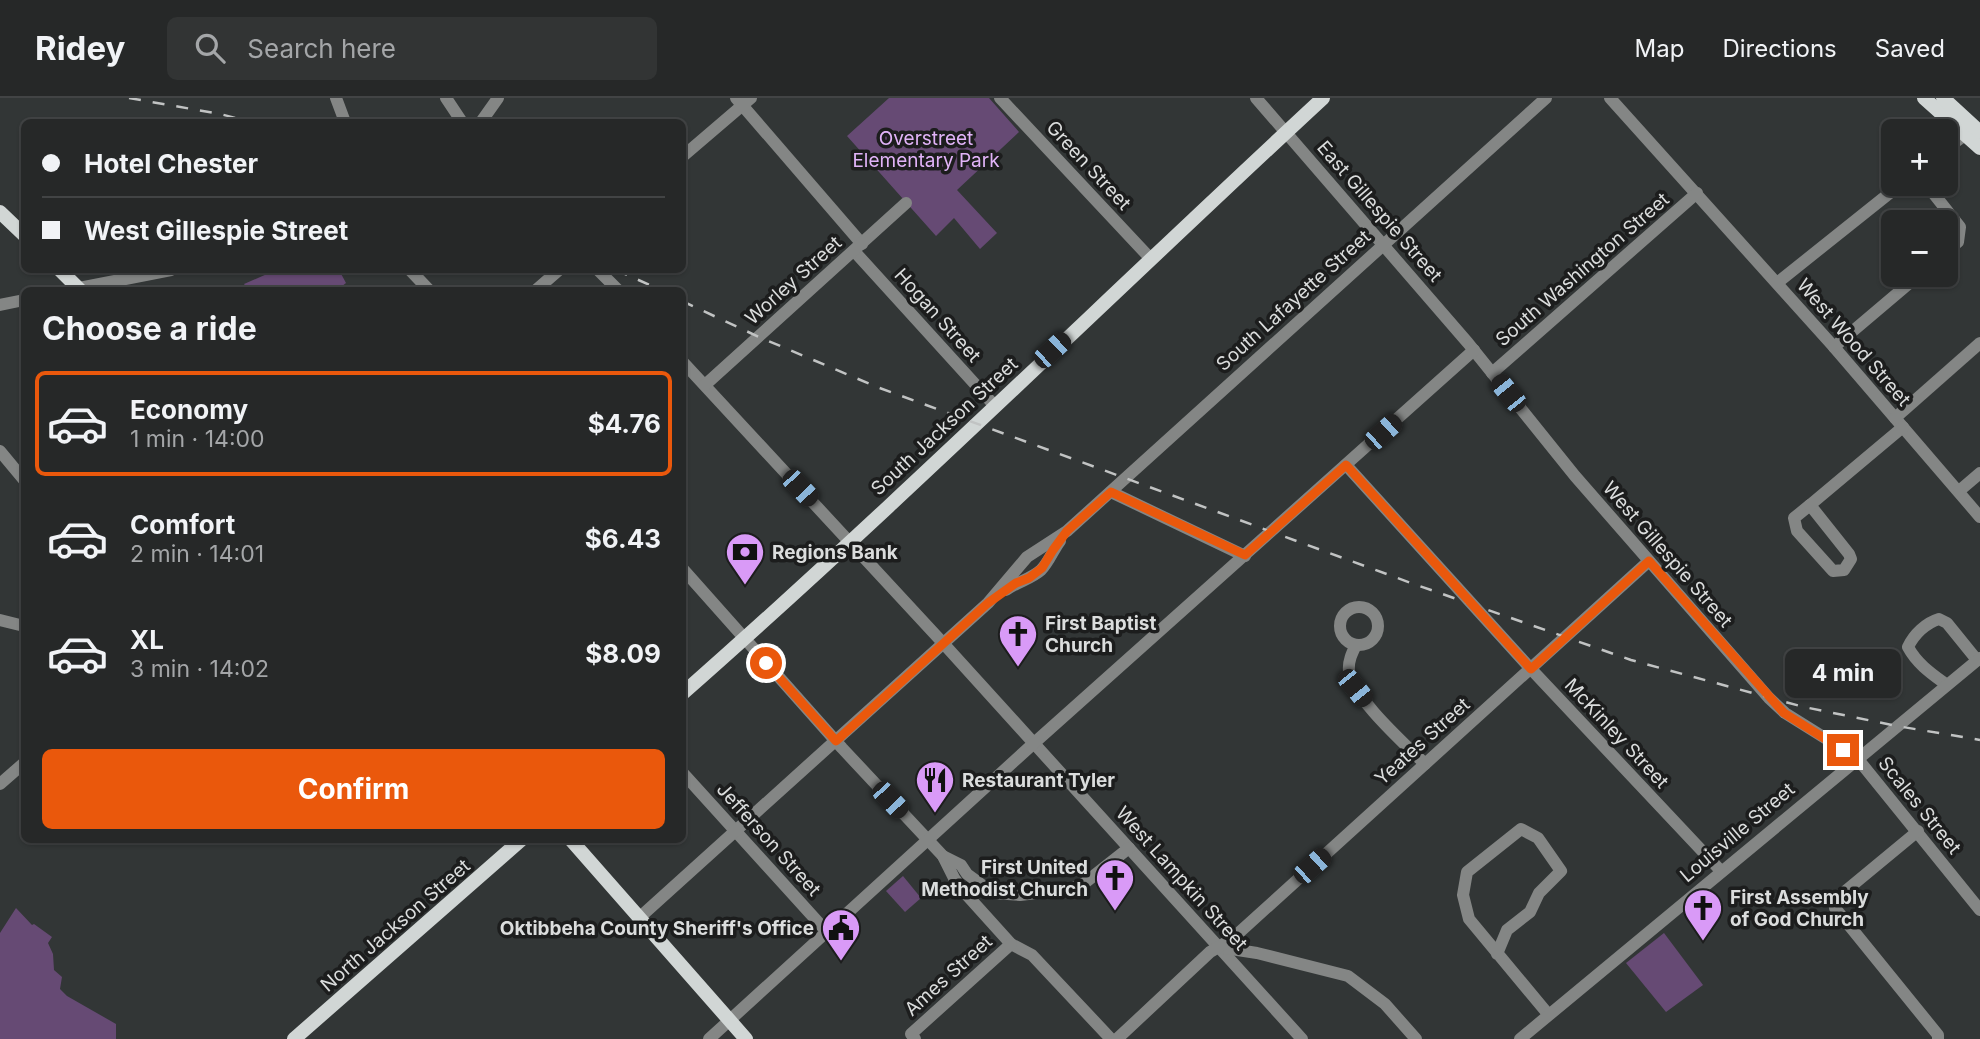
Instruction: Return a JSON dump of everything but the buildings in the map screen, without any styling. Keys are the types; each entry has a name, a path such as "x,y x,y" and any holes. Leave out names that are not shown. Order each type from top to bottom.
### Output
{"main road":[{"name":"South Jackson Street","path":"745,638 1323,98"},
{"path":"1924,98 1980,148"},
{"path":"1943,98 1980,132"},
{"path":"0,212 21,232"},
{"path":"62,273 74,287"},
{"path":"686,690 745,638"},
{"name":"North Jackson Street","path":"294,1039 518,843"},
{"path":"574,843 746,1039"}],"street":[{"path":"336,98 344,119"},
{"path":"446,98 461,119"},
{"path":"483,119 498,98"},
{"name":"Green Street","path":"1000,98 1150,258"},
{"name":"East Gillespie Street","path":"1256,98 1474,350"},
{"name":"South Lafayette Street","path":"639,918 988,603 1016,583 1027,557 1047,550 1546,98"},
{"name":"West Wood Street","path":"1610,98 1834,347 1980,517"},
{"path":"686,153 743,100"},
{"name":"Hogan Street","path":"743,100 858,247 994,405"},
{"path":"1958,140 1965,135"},
{"name":"South Washington Street","path":"1492,373 1698,193"},
{"path":"1777,283 1886,196"},
{"path":"1935,196 1947,210"},
{"name":"Worley Street","path":"705,385 906,204"},
{"path":"1958,224 1958,242"},
{"path":"90,287 157,273"},
{"path":"413,273 426,287"},
{"path":"539,287 556,273"},
{"path":"600,273 615,287"},
{"path":"1834,347 1905,287"},
{"path":"0,305 21,301"},
{"path":"1810,505 1849,554 1851,559 1844,570 1833,571 1797,531 1794,518 1980,343"},
{"name":"South Washington Street","path":"709,1039 1033,744 1474,350"},
{"name":"West Gillespie Street","path":"1474,350 1575,476 1784,713 1857,758"},
{"name":"West Lampkin Street","path":"686,365 945,642 1033,744 1301,1039"},
{"path":"0,450 21,476"},
{"name":"McKinley Street","path":"1346,465 1531,669 1721,871"},
{"path":"1959,491 1980,473"},
{"path":"1111,492 1245,555"},
{"name":"South Lafayette Street","path":"1021,575 1042,568 1047,550"},
{"name":"Yeates Street","path":"1117,1039 1218,947 1232,939 1649,561"},
{"path":"686,572 928,841 943,856 961,865 965,893 1011,944 1032,956 1111,1039"},
{"path":"1947,685 1923,666 1908,647 1912,637 1931,621 1940,619 1947,623 1978,659"},
{"path":"0,620 21,625"},
{"path":"1356,645 1351,653 1349,668 1355,688 1424,764"},
{"name":"Louisville Street","path":"1520,1039 1978,659"},
{"name":"Scales Street","path":"1857,758 1980,910"},
{"path":"2,778 21,764"},
{"name":"Jefferson Street","path":"686,776 827,932"},
{"path":"1497,954 1507,930 1530,912 1539,892 1561,871 1538,838 1521,829 1467,872 1463,895 1469,919 1497,954 1548,1014"},
{"path":"1918,831 1837,898 1835,908 1938,1035 1938,1039"},
{"path":"962,878 1000,895 1070,889 1095,877 1129,848"},
{"name":"Ames Street","path":"913,1037 1011,944"},
{"path":"1218,947 1257,953 1348,976 1385,1004 1416,1039"}],"green space":[{"name":"Overstreet Elementary Park","path":"889,98 989,98 1019,132 957,190 997,233 980,249 954,218 936,236 847,136"},
{"path":"269,273 341,273 346,283 341,287 246,287 244,284"},
{"path":"903,876 921,898 905,912 886,891"},
{"path":"16,908 32,925 52,937 48,943 53,954 54,970 62,977 60,989 67,996 116,1024 116,1039 0,1039 0,933"},
{"path":"1664,933 1703,985 1666,1012 1626,963"}],"railway":[{"path":"129,98 239,119"},
{"path":"623,273 654,287"},
{"path":"686,303 877,387 1411,583 1631,660 1804,707 1980,740"}],"place":[{"name":"Regions Bank","path":"745,586"},
{"name":"First Baptist Church","path":"1018,668"},
{"name":"Restaurant Tyler","path":"935,814"},
{"name":"First United Methodist Church","path":"1115,912"},
{"name":"First Assembly of God Church","path":"1703,942"},
{"name":"Oktibbeha County Sheriff's Office","path":"841,962"}],"route":[{"path":"766,663 836,741 988,603 1042,568 1067,531 1111,492 1245,555 1346,465 1531,669 1649,561 1784,713 1843,750"}]}
